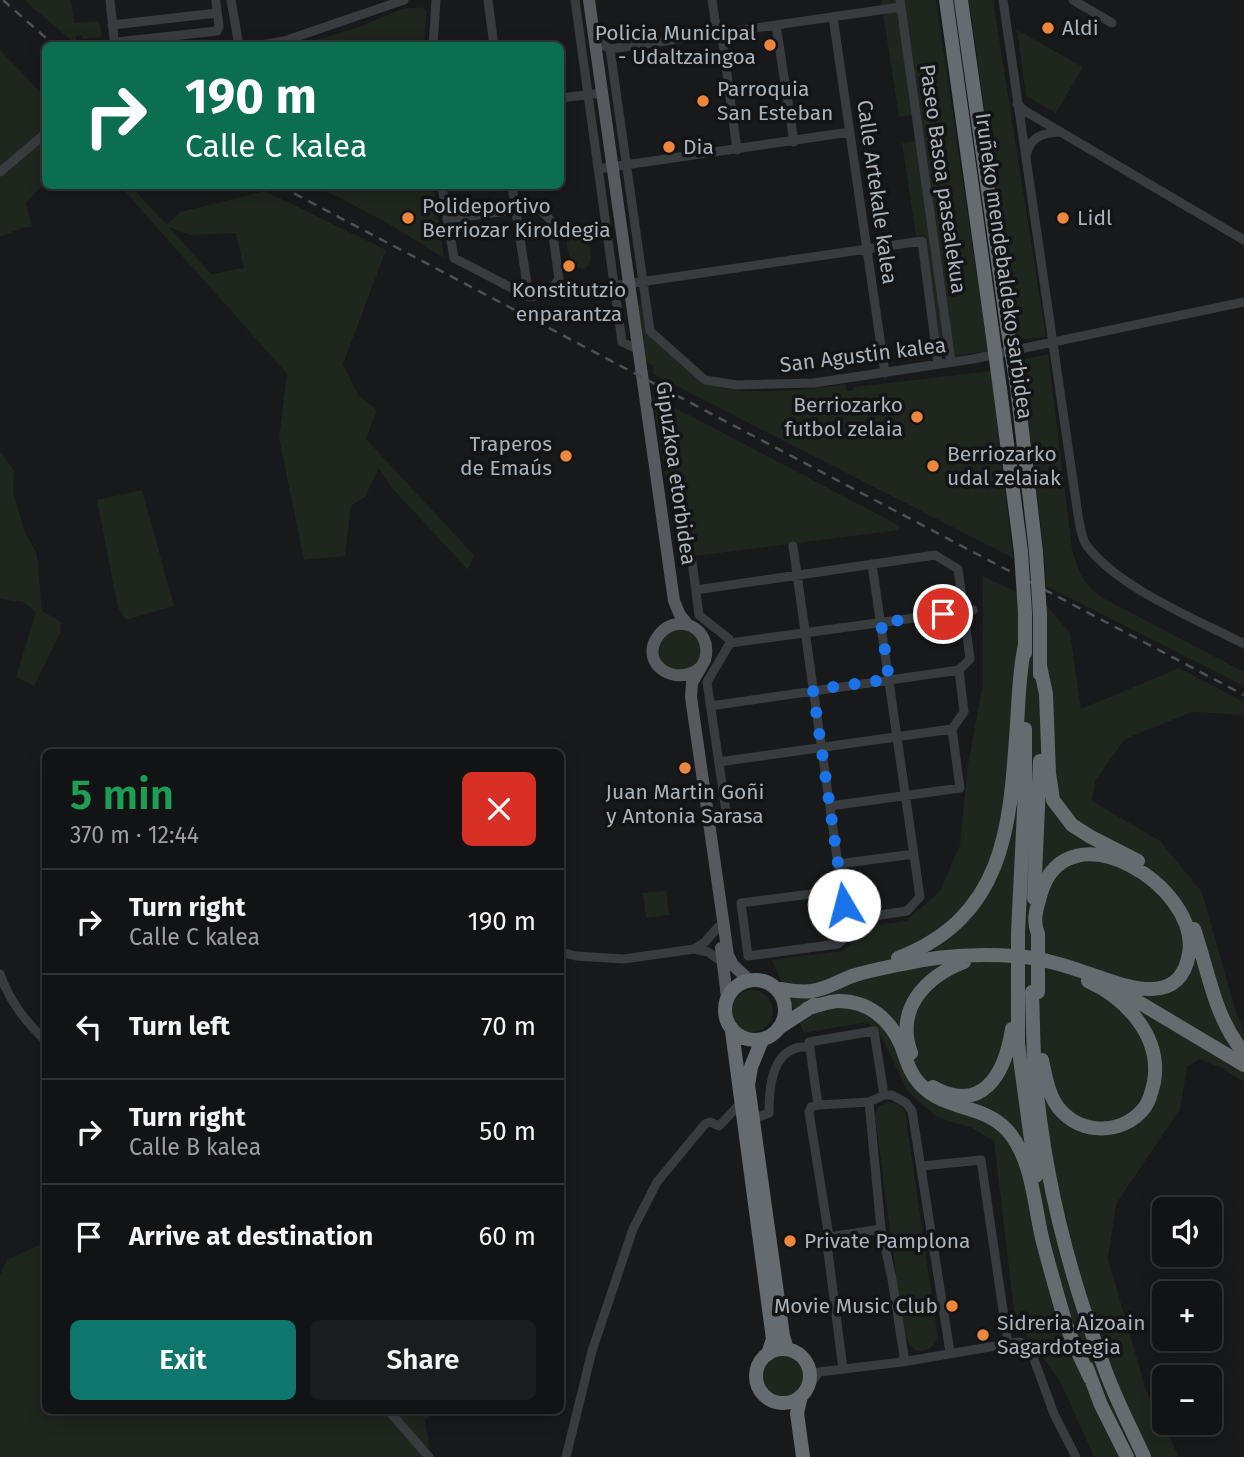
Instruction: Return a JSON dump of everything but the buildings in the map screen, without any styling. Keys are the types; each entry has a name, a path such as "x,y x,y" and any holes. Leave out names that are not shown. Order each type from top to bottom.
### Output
{"highway":[{"name":"Iruñeko mendebaldeko sarbidea","path":"945,0 1000,389 1029,552"},
{"name":"Iruñeko mendebaldeko sarbidea","path":"961,0 1017,387 1032,613 1040,666 1039,793 1029,991"},
{"name":"Iruñeko mendebaldeko sarbidea","path":"1030,931 1025,790 1025,645 1032,613"},
{"path":"775,988 810,992 902,957 928,944 955,925 973,906 994,870 1006,828 1017,723 1019,671 1025,645"},
{"path":"1040,666 1046,694 1049,773 1053,800 1072,825 1147,866 1166,881 1193,925 1221,1017 1244,1053"},
{"path":"852,976 927,959 963,955 1003,955 1047,961 1134,989 1149,990 1175,980 1189,957 1190,944 1184,922 1155,881 1137,869 1090,854 1073,856 1051,870 1030,931"},
{"path":"732,1031 746,1040 762,1040 830,995 900,969 1001,960 1068,972 1112,987 1244,1062"},
{"path":"964,962 947,968 928,981 910,1011 906,1030 908,1047 915,1066 929,1084 944,1093 959,1096 975,1094 989,1087 999,1075 1029,991"},
{"path":"1029,991 1046,1079 1053,1100 1063,1114 1074,1122 1104,1130 1119,1127 1134,1119 1146,1106 1155,1076 1154,1060 1144,1030 1132,1012 1117,998 1068,972"},
{"path":"768,1354 773,1339 732,1031 724,1014 727,997 739,984 749,979 767,982 782,996 785,1006 785,1017 780,1027"},
{"path":"1114,983 1154,1004 1244,1062"},
{"path":"1029,991 1018,1044 1031,1149 1046,1227 1090,1377"},
{"path":"1029,991 1035,1072 1054,1201 1076,1287 1103,1366 1144,1457"},
{"path":"808,1009 837,1001 855,1002 870,1008 883,1017 893,1029 907,1063 927,1091 946,1104 979,1112 1008,1131 1026,1168 1043,1244 1067,1326 1126,1457"},
{"path":"762,1040 751,1067 748,1085 783,1336 788,1349"},
{"path":"794,1457 788,1417 778,1402 762,1393 757,1382 761,1361 777,1350 788,1349 798,1354 806,1362 810,1373 797,1413 803,1457"},
{"path":"778,1402 790,1402 805,1390"}],"main road":[{"name":"Gipuzkoa etorbidea","path":"589,0 674,601 688,625"},
{"name":"Gipuzkoa etorbidea","path":"665,628 674,601"},
{"path":"727,997 687,702 681,684 658,665 654,658 655,641 665,628 680,624 696,629 705,639 703,662 692,683 691,697 728,955 733,965 749,979"},
{"path":"671,676 687,676 703,662"}],"street":[{"path":"110,0 116,42"},
{"path":"125,42 217,31 219,26 214,1 224,3 230,0 238,42"},
{"path":"278,42 404,0"},
{"path":"433,42 436,0"},
{"path":"488,0 493,42"},
{"path":"575,0 622,342 639,350"},
{"path":"712,0 717,33 723,43 737,150"},
{"path":"1003,0 1016,102 1084,544 1107,567 1134,586 1244,644"},
{"path":"1073,0 1112,23"},
{"path":"594,39 610,49 878,10 900,3"},
{"name":"Paseo Basoa pasealekua","path":"900,3 951,362"},
{"path":"112,25 217,13"},
{"name":"Calle Artekale kalea","path":"833,17 885,373"},
{"path":"776,25 794,142"},
{"path":"610,49 644,281"},
{"path":"585,72 599,70"},
{"path":"564,98 602,93"},
{"path":"1016,102 1025,111 1244,240"},
{"path":"598,169 850,132"},
{"path":"1026,161 1028,149 1035,138 1049,132 1062,132"},
{"path":"0,172 42,136"},
{"path":"442,189 447,219 454,258 529,297 548,294 559,279 551,221 536,208 523,206 515,210 447,219"},
{"path":"512,189 529,297"},
{"path":"613,286 922,241 938,364"},
{"name":"San Agustin kalea","path":"644,281 650,331 705,380 737,385 814,383 885,373 1054,343 1244,302"},
{"path":"793,546 822,748 842,890 848,935 838,944 748,957 741,903 842,890"},
{"path":"696,590 935,555 958,569 968,611 970,659 959,670 710,706"},
{"path":"692,561 699,615 727,644"},
{"path":"846,920 907,911 920,897 872,564"},
{"path":"705,639 727,644 968,611"},
{"path":"703,662 727,644"},
{"path":"726,811 707,682 727,644"},
{"path":"830,806 960,788 952,729 964,712 959,670"},
{"path":"719,762 952,729"},
{"path":"838,864 914,854"},
{"path":"694,949 705,942 718,927"},
{"path":"564,953 603,959 624,959 694,949 708,952 722,962"},
{"path":"0,974 17,1010 42,1037"},
{"path":"818,1105 809,1042 874,1031 884,1095"},
{"path":"753,1119 769,1114 771,1080 781,1058 791,1050 810,1048"},
{"path":"844,1368 827,1244 829,1237 809,1112 811,1107 818,1105 869,1102 884,1095 900,1098 912,1111 950,1352"},
{"path":"869,1102 881,1229 892,1279 904,1356 902,1362"},
{"path":"566,1457 592,1351 633,1229 657,1182 707,1122 719,1126 740,1104"},
{"path":"922,1166 981,1160 1008,1344"},
{"path":"829,1237 881,1229"},
{"path":"805,1390 818,1372 902,1362 1018,1342 1031,1351 1054,1414 1076,1457"},
{"path":"391,1414 429,1457"}],"shaded area":[{"path":"24,0 71,0 74,23 99,21 102,37 83,39 82,35 76,36 76,41 72,41"},
{"path":"881,0 936,0 988,351 946,357 941,353 926,238 924,235 916,236 902,143 917,141 913,115 899,117"},
{"path":"969,0 993,0 1046,337 1017,340"},
{"path":"422,7 427,11 423,42 310,42 356,28 402,9"},
{"path":"1017,30 1083,67 1056,113 1026,96"},
{"path":"0,50 42,94 42,186 26,203 32,227 0,237"},
{"path":"123,189 134,189 167,225 180,212 265,191 386,250 343,364 358,395 377,410 366,439 474,555 468,570 391,487 379,468 365,497 351,506 345,556 304,560 279,438 287,374","holes":["169,227 190,235 236,233 244,268 211,274"]},
{"name":"Polideportivo Berriozar Kiroldegia","path":"323,189 433,189 444,258 389,224"},
{"path":"574,228 586,239 590,248 589,264 584,269 576,267 568,252 568,237"},
{"name":"Berriozarko udal zelaiak","path":"644,304 650,336 700,381 715,386 772,391 845,384 847,391 854,390 854,387 991,371 1013,558 653,374 653,366 645,361 635,305"},
{"path":"1048,354 1072,549 1082,576 1101,597 1244,672 1244,686 1046,586 1021,360"},
{"path":"653,396 900,526 899,530 679,558"},
{"path":"0,451 14,470 13,492 25,533 37,554 42,611 61,622 60,633 34,686 16,677 36,612 23,602 0,599"},
{"path":"142,490 174,606 126,620 118,608 97,500"},
{"path":"983,576 1048,607 1070,633 1081,709 1179,668 1244,702 1244,715 1192,712 1125,739 1095,781 1092,801 1160,841 1202,892 1235,1009 1244,1030 1244,1082 1222,1068 1199,1059 1187,1067 1180,1109 1116,1204 1108,1259 1146,1390 1152,1402 1152,1435 1168,1435 1179,1457 1094,1457 1060,1381 1015,1319 994,1141 972,1128 938,1118 908,1092 881,1036 867,1022 804,1033 772,960 844,951 868,926 906,921 940,891 960,845 968,764 983,684"},
{"path":"682,627 701,639 700,662 685,672 664,664 660,655 664,634"},
{"path":"666,891 669,915 646,918 643,893"},
{"path":"752,990 767,996 773,1011 767,1026 752,1032 737,1026 731,1011 737,996"},
{"path":"889,1102 901,1105 905,1112 938,1338 924,1351 911,1347 904,1332 901,1314 875,1115 879,1106"},
{"path":"42,1243 42,1414 432,1414 425,1420 429,1445 424,1457 0,1457 0,1275 7,1260"},
{"path":"784,1354 799,1360 805,1375 799,1390 784,1396 769,1390 763,1375 769,1360"}],"railway":[{"path":"3,0 50,42"},
{"path":"286,189 1244,695"}],"place":[{"name":"Aldi","path":"1048,28"},
{"name":"Policia Municipal - Udaltzaingoa","path":"770,45"},
{"name":"Parroquia San Esteban","path":"703,101"},
{"name":"Dia","path":"669,147"},
{"name":"Polideportivo Berriozar Kiroldegia","path":"408,218"},
{"name":"Lidl","path":"1063,218"},
{"name":"Konstitutzio enparantza","path":"569,266"},
{"name":"Berriozarko futbol zelaia","path":"917,417"},
{"name":"Traperos de Emaús","path":"566,456"},
{"name":"Berriozarko udal zelaiak","path":"933,466"},
{"name":"Juan Martin Goñi y Antonia Sarasa","path":"685,768"},
{"name":"Private Pamplona","path":"790,1241"},
{"name":"Movie Music Club","path":"952,1306"},
{"name":"Sidreria Aizoain Sagardotegia","path":"983,1335"}],"route":[{"path":"844,905 813,690 889,679 881,623 943,614"}]}
